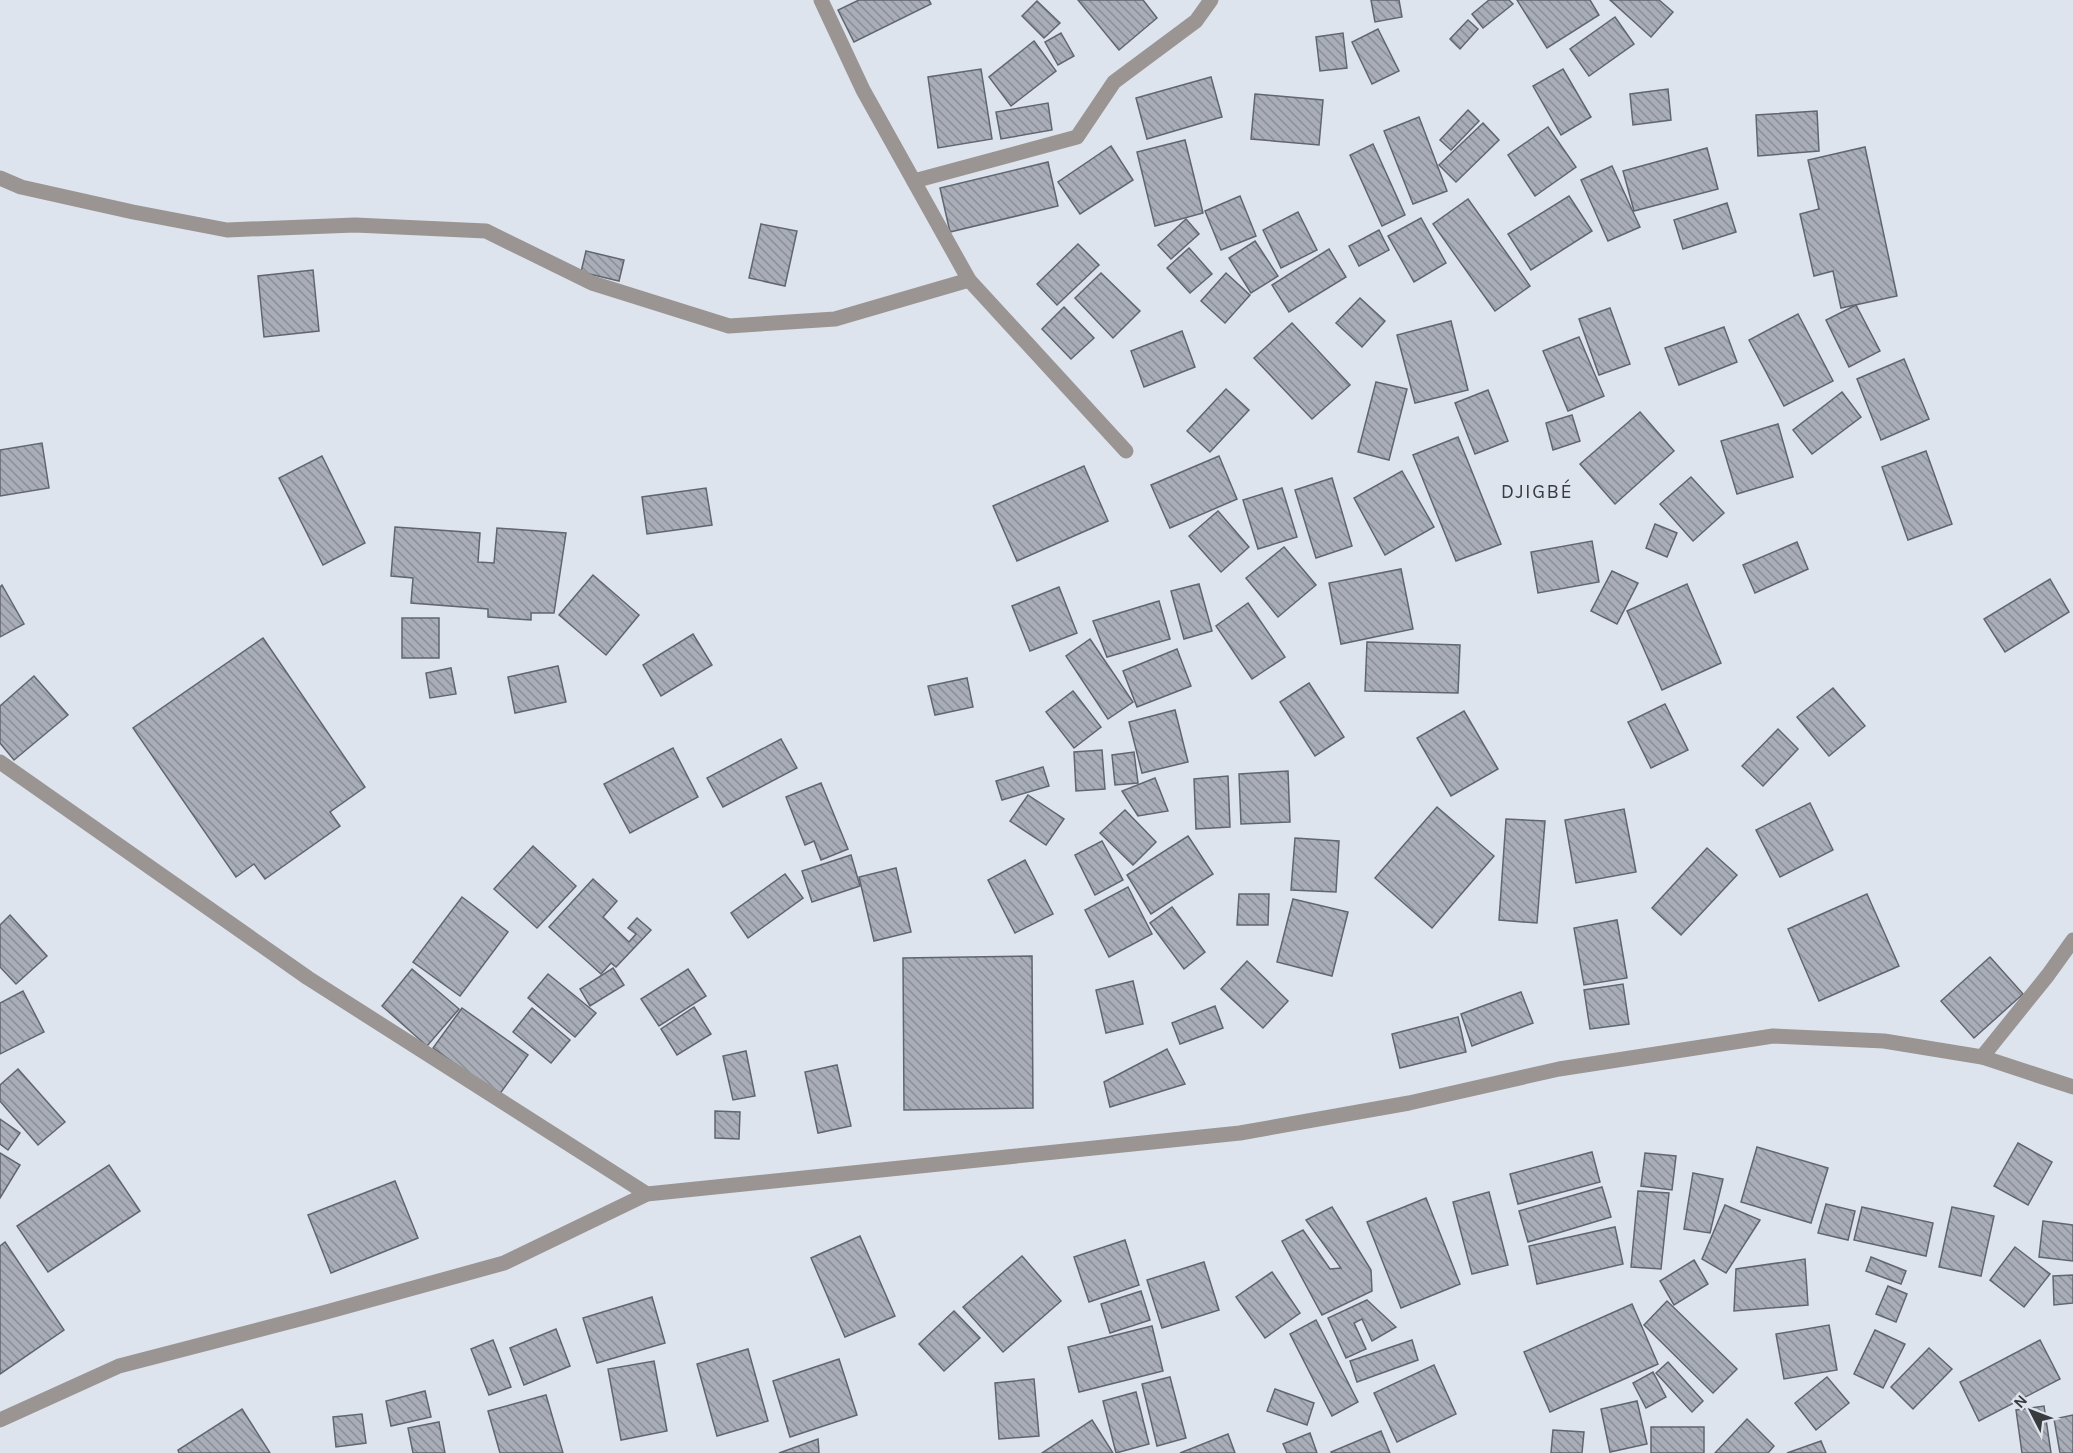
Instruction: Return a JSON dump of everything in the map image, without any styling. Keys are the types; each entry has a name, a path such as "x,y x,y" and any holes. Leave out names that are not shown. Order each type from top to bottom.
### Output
{"street":[{"path":"821,0 863,90 969,280 1126,451"},
{"path":"914,181 1077,137 1114,82 1196,21 1211,0"},
{"path":"0,178 32,190 227,230 355,225 486,231 592,283 729,326 834,319 969,280"},
{"path":"0,762 308,978 647,1194"},
{"path":"1982,1057 2073,940"},
{"path":"0,1420 119,1365 308,1317 504,1263 647,1194 1240,1133 1409,1104 1559,1069 1773,1036 1884,1041 1982,1057 2073,1087"}],"building":[{"path":"859,0 929,0 931,4 854,42 838,10"},
{"path":"1078,0 1143,0 1157,18 1119,50"},
{"path":"1371,0 1399,0 1402,17 1375,22"},
{"path":"1489,0 1509,0 1513,4 1483,28 1472,14"},
{"path":"1517,0 1590,0 1599,15 1547,48"},
{"path":"1610,0 1659,0 1673,12 1651,37"},
{"path":"1037,1 1060,23 1044,38 1022,16"},
{"path":"1615,17 1634,44 1589,76 1570,49"},
{"path":"1468,20 1478,29 1460,49 1450,39"},
{"path":"1378,29 1399,71 1372,84 1352,42"},
{"path":"1061,33 1074,56 1058,65 1045,42"},
{"path":"1343,33 1347,68 1320,71 1316,37"},
{"path":"1034,41 1056,71 1011,106 989,77"},
{"path":"981,69 992,139 938,148 928,77"},
{"path":"1563,69 1591,117 1561,135 1533,86"},
{"path":"1211,77 1222,117 1147,139 1136,98"},
{"path":"1668,89 1671,120 1633,125 1630,94"},
{"path":"1255,94 1323,100 1319,145 1251,139"},
{"path":"1048,103 1052,130 1001,139 996,112"},
{"path":"1468,110 1479,121 1451,150 1440,140"},
{"path":"1817,111 1819,151 1758,156 1756,115"},
{"path":"1419,117 1447,191 1413,204 1384,131"},
{"path":"1483,123 1499,140 1456,182 1439,165"},
{"path":"1548,127 1576,167 1535,196 1508,155"},
{"path":"1185,140 1203,213 1155,226 1137,152"},
{"path":"1373,144 1405,215 1382,226 1350,155"},
{"path":"1111,146 1133,180 1080,214 1058,182"},
{"path":"1865,147 1897,296 1841,308 1833,271 1814,276 1800,214 1819,209 1808,160"},
{"path":"1707,148 1718,189 1634,211 1623,171"},
{"path":"1048,162 1058,206 950,232 940,188"},
{"path":"1612,166 1640,227 1608,241 1581,180"},
{"path":"1240,196 1256,236 1221,250 1205,211"},
{"path":"1569,196 1592,231 1531,270 1508,234"},
{"path":"1468,199 1530,286 1495,311 1433,224"},
{"path":"1727,203 1736,232 1683,249 1674,220"},
{"path":"1298,212 1317,250 1281,268 1263,230"},
{"path":"1421,218 1446,263 1414,282 1388,236"},
{"path":"1186,219 1199,234 1171,259 1158,245"},
{"path":"761,224 797,231 785,286 749,278"},
{"path":"1379,230 1389,250 1359,266 1349,246"},
{"path":"1255,241 1278,276 1251,293 1229,258"},
{"path":"1078,244 1099,265 1057,305 1037,284"},
{"path":"1189,248 1212,274 1190,293 1167,268"},
{"path":"1329,249 1346,277 1289,312 1272,285"},
{"path":"586,251 624,260 619,281 581,272"},
{"path":"313,270 319,331 264,337 258,276"},
{"path":"1101,273 1140,311 1113,338 1075,298"},
{"path":"1226,273 1250,295 1225,323 1201,301"},
{"path":"1360,298 1385,321 1362,347 1336,323"},
{"path":"1856,305 1880,351 1849,367 1826,320"},
{"path":"1064,307 1094,338 1071,359 1042,329"},
{"path":"1610,308 1630,364 1599,375 1579,319"},
{"path":"1798,314 1833,381 1784,406 1749,340"},
{"path":"1451,321 1468,390 1415,403 1397,335"},
{"path":"1292,323 1350,385 1312,419 1254,358"},
{"path":"1724,327 1737,362 1679,385 1665,348"},
{"path":"1182,331 1195,367 1144,387 1131,351"},
{"path":"1579,337 1604,396 1568,411 1543,351"},
{"path":"1904,359 1929,419 1881,440 1857,379"},
{"path":"1376,382 1407,389 1389,460 1358,452"},
{"path":"1226,389 1249,410 1210,452 1187,431"},
{"path":"1488,390 1508,441 1475,454 1455,403"},
{"path":"1842,392 1861,417 1812,454 1793,430"},
{"path":"1640,412 1674,451 1615,504 1580,464"},
{"path":"1572,415 1580,441 1553,450 1546,423"},
{"path":"1778,424 1793,477 1737,494 1721,441"},
{"path":"1458,437 1501,544 1456,561 1413,455"},
{"path":"42,443 49,488 0,496 0,450"},
{"path":"1926,451 1952,524 1908,540 1882,467"},
{"path":"322,456 365,543 323,565 279,478"},
{"path":"1219,456 1237,499 1170,528 1151,485"},
{"path":"1084,466 1108,521 1017,561 993,506"},
{"path":"1402,471 1434,527 1385,555 1354,498"},
{"path":"1691,477 1724,513 1693,541 1660,504"},
{"path":"1332,478 1352,546 1316,558 1295,490"},
{"path":"706,488 712,525 647,534 642,497"},
{"path":"1282,488 1297,537 1258,549 1243,500"},
{"path":"1218,511 1249,547 1221,572 1189,536"},
{"path":"1655,524 1677,533 1667,557 1646,548"},
{"path":"395,527 480,533 478,562 494,563 497,528 566,533 554,613 531,613 531,620 488,617 488,609 411,603 413,578 391,576"},
{"path":"1592,541 1599,582 1538,593 1531,552"},
{"path":"1797,542 1808,569 1755,593 1743,565"},
{"path":"1284,547 1316,585 1278,617 1246,578"},
{"path":"1401,569 1413,629 1341,644 1329,583"},
{"path":"1612,571 1638,583 1617,624 1591,611"},
{"path":"593,575 639,615 606,655 559,615"},
{"path":"2050,579 2069,612 2005,652 1984,619"},
{"path":"1199,584 1212,631 1184,639 1171,591"},
{"path":"1687,584 1721,663 1662,690 1627,611"},
{"path":"2,585 24,624 0,637 0,587"},
{"path":"1059,587 1077,633 1030,651 1012,606"},
{"path":"1159,601 1170,639 1107,657 1093,621"},
{"path":"1248,603 1285,657 1252,679 1216,626"},
{"path":"402,618 439,618 439,658 402,658"},
{"path":"693,634 712,665 661,696 643,665"},
{"path":"263,638 365,787 330,812 340,826 265,879 254,864 236,877 133,728"},
{"path":"1090,639 1133,702 1108,719 1066,656"},
{"path":"1367,642 1460,645 1458,693 1365,691"},
{"path":"1177,649 1191,686 1137,707 1123,671"},
{"path":"558,666 566,702 515,713 508,677"},
{"path":"451,668 456,694 430,698 426,673"},
{"path":"34,676 68,715 14,760 0,743 0,706"},
{"path":"967,678 973,707 935,715 928,686"},
{"path":"1309,683 1344,737 1315,756 1280,702"},
{"path":"1833,688 1865,726 1829,756 1797,717"},
{"path":"1073,691 1101,727 1074,748 1046,712"},
{"path":"1665,704 1688,750 1651,768 1628,722"},
{"path":"1175,710 1188,762 1142,773 1129,722"},
{"path":"1464,711 1498,769 1451,796 1417,738"},
{"path":"1778,729 1798,749 1763,786 1742,766"},
{"path":"781,739 797,768 723,807 707,778"},
{"path":"673,748 698,797 630,833 604,784"},
{"path":"1102,750 1105,789 1076,791 1074,752"},
{"path":"1134,752 1138,783 1115,785 1112,755"},
{"path":"1043,767 1049,786 1002,800 996,781"},
{"path":"1288,771 1290,822 1241,824 1239,774"},
{"path":"1228,776 1230,827 1196,829 1194,779"},
{"path":"1155,778 1168,811 1138,816 1122,791"},
{"path":"821,783 848,849 821,860 814,841 805,845 786,797"},
{"path":"1028,795 1064,819 1046,845 1010,821"},
{"path":"1810,803 1833,850 1780,877 1756,830"},
{"path":"1437,807 1494,856 1432,928 1375,878"},
{"path":"1624,809 1636,872 1576,883 1565,820"},
{"path":"1125,810 1156,842 1133,865 1100,833"},
{"path":"1506,819 1545,821 1537,923 1499,920"},
{"path":"1188,836 1213,874 1151,914 1127,875"},
{"path":"1295,838 1339,841 1336,892 1291,890"},
{"path":"1102,841 1123,880 1095,895 1075,855"},
{"path":"533,846 576,886 537,928 494,889"},
{"path":"1707,848 1737,875 1681,935 1652,908"},
{"path":"851,855 860,886 812,902 802,871"},
{"path":"1025,860 1053,914 1015,933 988,880"},
{"path":"896,868 911,932 874,941 859,877"},
{"path":"785,874 803,898 748,938 731,913"},
{"path":"593,879 617,901 603,917 629,942 636,934 628,928 637,918 651,930 616,967 611,963 601,974 549,927"},
{"path":"1128,887 1152,934 1109,957 1085,910"},
{"path":"1239,894 1269,894 1268,925 1237,925"},
{"path":"1867,894 1899,966 1819,1001 1788,929"},
{"path":"462,897 508,932 460,996 413,962"},
{"path":"1293,899 1348,912 1332,976 1277,962"},
{"path":"1172,907 1205,952 1184,969 1150,923"},
{"path":"10,915 47,956 16,984 0,967 0,925"},
{"path":"1617,920 1627,978 1584,985 1574,928"},
{"path":"1032,956 1033,1108 904,1110 903,958"},
{"path":"1990,957 2023,994 1974,1038 1941,1001"},
{"path":"1247,961 1288,1001 1263,1028 1221,989"},
{"path":"613,968 624,985 590,1006 580,989"},
{"path":"412,969 459,1009 427,1046 382,1006"},
{"path":"688,969 706,996 659,1026 641,999"},
{"path":"548,974 596,1013 575,1037 528,998"},
{"path":"1133,981 1143,1024 1106,1033 1096,990"},
{"path":"1623,984 1629,1024 1590,1029 1584,990"},
{"path":"23,991 44,1032 0,1054 0,1003"},
{"path":"1521,992 1533,1023 1472,1046 1461,1014"},
{"path":"1215,1006 1223,1028 1180,1044 1172,1023"},
{"path":"694,1007 711,1034 677,1055 661,1029"},
{"path":"462,1008 528,1055 499,1095 433,1048"},
{"path":"532,1008 570,1040 551,1063 513,1032"},
{"path":"1458,1017 1466,1052 1400,1068 1392,1034"},
{"path":"1167,1049 1185,1084 1110,1107 1104,1082"},
{"path":"746,1051 755,1096 733,1100 723,1056"},
{"path":"837,1065 851,1126 818,1133 805,1072"},
{"path":"18,1069 65,1122 38,1145 0,1101 0,1085"},
{"path":"715,1111 740,1112 739,1139 715,1138"},
{"path":"0,1119 20,1133 8,1150 0,1144"},
{"path":"2018,1143 2052,1162 2028,1205 1994,1186"},
{"path":"1757,1147 1828,1168 1811,1223 1741,1202"},
{"path":"1592,1152 1600,1182 1518,1204 1510,1174"},
{"path":"0,1153 20,1165 0,1198"},
{"path":"1645,1153 1676,1156 1672,1190 1641,1186"},
{"path":"109,1165 140,1211 48,1272 17,1226"},
{"path":"1693,1173 1723,1179 1710,1233 1684,1229"},
{"path":"395,1181 418,1238 331,1273 308,1215"},
{"path":"1602,1187 1611,1217 1528,1242 1519,1211"},
{"path":"1638,1191 1669,1193 1661,1269 1631,1267"},
{"path":"1489,1192 1508,1265 1472,1274 1453,1202"},
{"path":"1426,1198 1460,1284 1401,1308 1367,1222"},
{"path":"1826,1204 1855,1211 1848,1240 1818,1233"},
{"path":"1725,1205 1760,1220 1726,1273 1702,1259"},
{"path":"1332,1207 1371,1270 1372,1291 1322,1315 1282,1241 1303,1230 1330,1269 1341,1268 1306,1220"},
{"path":"1862,1207 1933,1223 1926,1256 1854,1240"},
{"path":"1952,1207 1994,1216 1981,1276 1939,1267"},
{"path":"2043,1221 2073,1225 2073,1261 2039,1257"},
{"path":"1615,1227 1623,1264 1537,1284 1529,1246"},
{"path":"860,1236 895,1316 845,1337 811,1258"},
{"path":"1125,1240 1139,1285 1089,1302 1074,1257"},
{"path":"5,1242 64,1330 0,1374 0,1246"},
{"path":"2015,1247 2050,1274 2024,1307 1990,1280"},
{"path":"1022,1256 1061,1301 1003,1352 963,1307"},
{"path":"1871,1257 1906,1271 1901,1284 1866,1271"},
{"path":"1805,1259 1808,1305 1734,1311 1736,1269"},
{"path":"1694,1260 1708,1284 1674,1305 1660,1281"},
{"path":"1204,1262 1219,1310 1162,1328 1147,1280"},
{"path":"1272,1272 1300,1313 1265,1338 1236,1297"},
{"path":"2073,1275 2073,1303 2054,1305 2053,1276"},
{"path":"1888,1286 1907,1294 1896,1322 1876,1314"},
{"path":"1141,1291 1150,1320 1110,1333 1101,1304"},
{"path":"652,1297 665,1343 597,1363 583,1318"},
{"path":"1367,1300 1396,1327 1372,1341 1362,1319 1354,1323 1366,1349 1346,1358 1328,1318"},
{"path":"1667,1301 1737,1369 1713,1393 1644,1325"},
{"path":"1632,1304 1658,1364 1550,1412 1524,1352"},
{"path":"954,1311 980,1338 944,1371 919,1344"},
{"path":"1316,1320 1358,1402 1332,1416 1290,1334"},
{"path":"1829,1325 1837,1370 1784,1379 1776,1334"},
{"path":"1152,1326 1163,1371 1079,1392 1068,1347"},
{"path":"556,1329 570,1366 524,1385 510,1348"},
{"path":"1875,1330 1905,1344 1883,1388 1854,1374"},
{"path":"493,1340 511,1387 489,1395 471,1349"},
{"path":"1412,1340 1418,1360 1357,1382 1350,1361"},
{"path":"2040,1340 2060,1379 1979,1421 1960,1382"},
{"path":"1929,1348 1952,1369 1913,1409 1891,1387"},
{"path":"748,1349 768,1421 717,1436 697,1364"},
{"path":"839,1359 857,1415 790,1437 773,1381"},
{"path":"654,1361 667,1431 621,1440 608,1369"},
{"path":"1668,1362 1703,1401 1692,1412 1656,1373"},
{"path":"1434,1365 1456,1414 1397,1442 1374,1393"},
{"path":"1653,1372 1666,1397 1646,1408 1633,1383"},
{"path":"1170,1377 1186,1438 1157,1446 1142,1384"},
{"path":"1827,1377 1849,1403 1816,1430 1795,1403"},
{"path":"1034,1379 1039,1436 999,1439 995,1383"},
{"path":"1275,1389 1314,1403 1307,1425 1267,1411"},
{"path":"425,1391 431,1417 391,1426 386,1401"},
{"path":"1136,1392 1149,1444 1116,1453 1103,1401"},
{"path":"546,1395 563,1453 500,1453 488,1411"},
{"path":"1637,1401 1647,1444 1610,1452 1601,1409"},
{"path":"2044,1406 2051,1453 2022,1453 2016,1410"},
{"path":"242,1409 270,1453 179,1453 178,1450"},
{"path":"362,1414 366,1443 336,1447 333,1417"},
{"path":"2073,1415 2073,1453 2060,1453 2054,1419"},
{"path":"1747,1419 1774,1446 1768,1453 1715,1453"},
{"path":"1092,1420 1113,1453 1042,1453"},
{"path":"439,1422 445,1453 413,1453 408,1428"},
{"path":"1651,1427 1704,1427 1704,1453 1651,1453"},
{"path":"1553,1430 1584,1432 1582,1453 1551,1453"},
{"path":"1381,1431 1390,1453 1331,1452"},
{"path":"1310,1433 1317,1453 1287,1453 1283,1444"},
{"path":"1228,1434 1235,1453 1180,1453"},
{"path":"818,1439 819,1453 779,1453"},
{"path":"1821,1441 1826,1453 1787,1453"}],"district":[{"name":"DJIGBÉ","path":"1537,491"}]}
